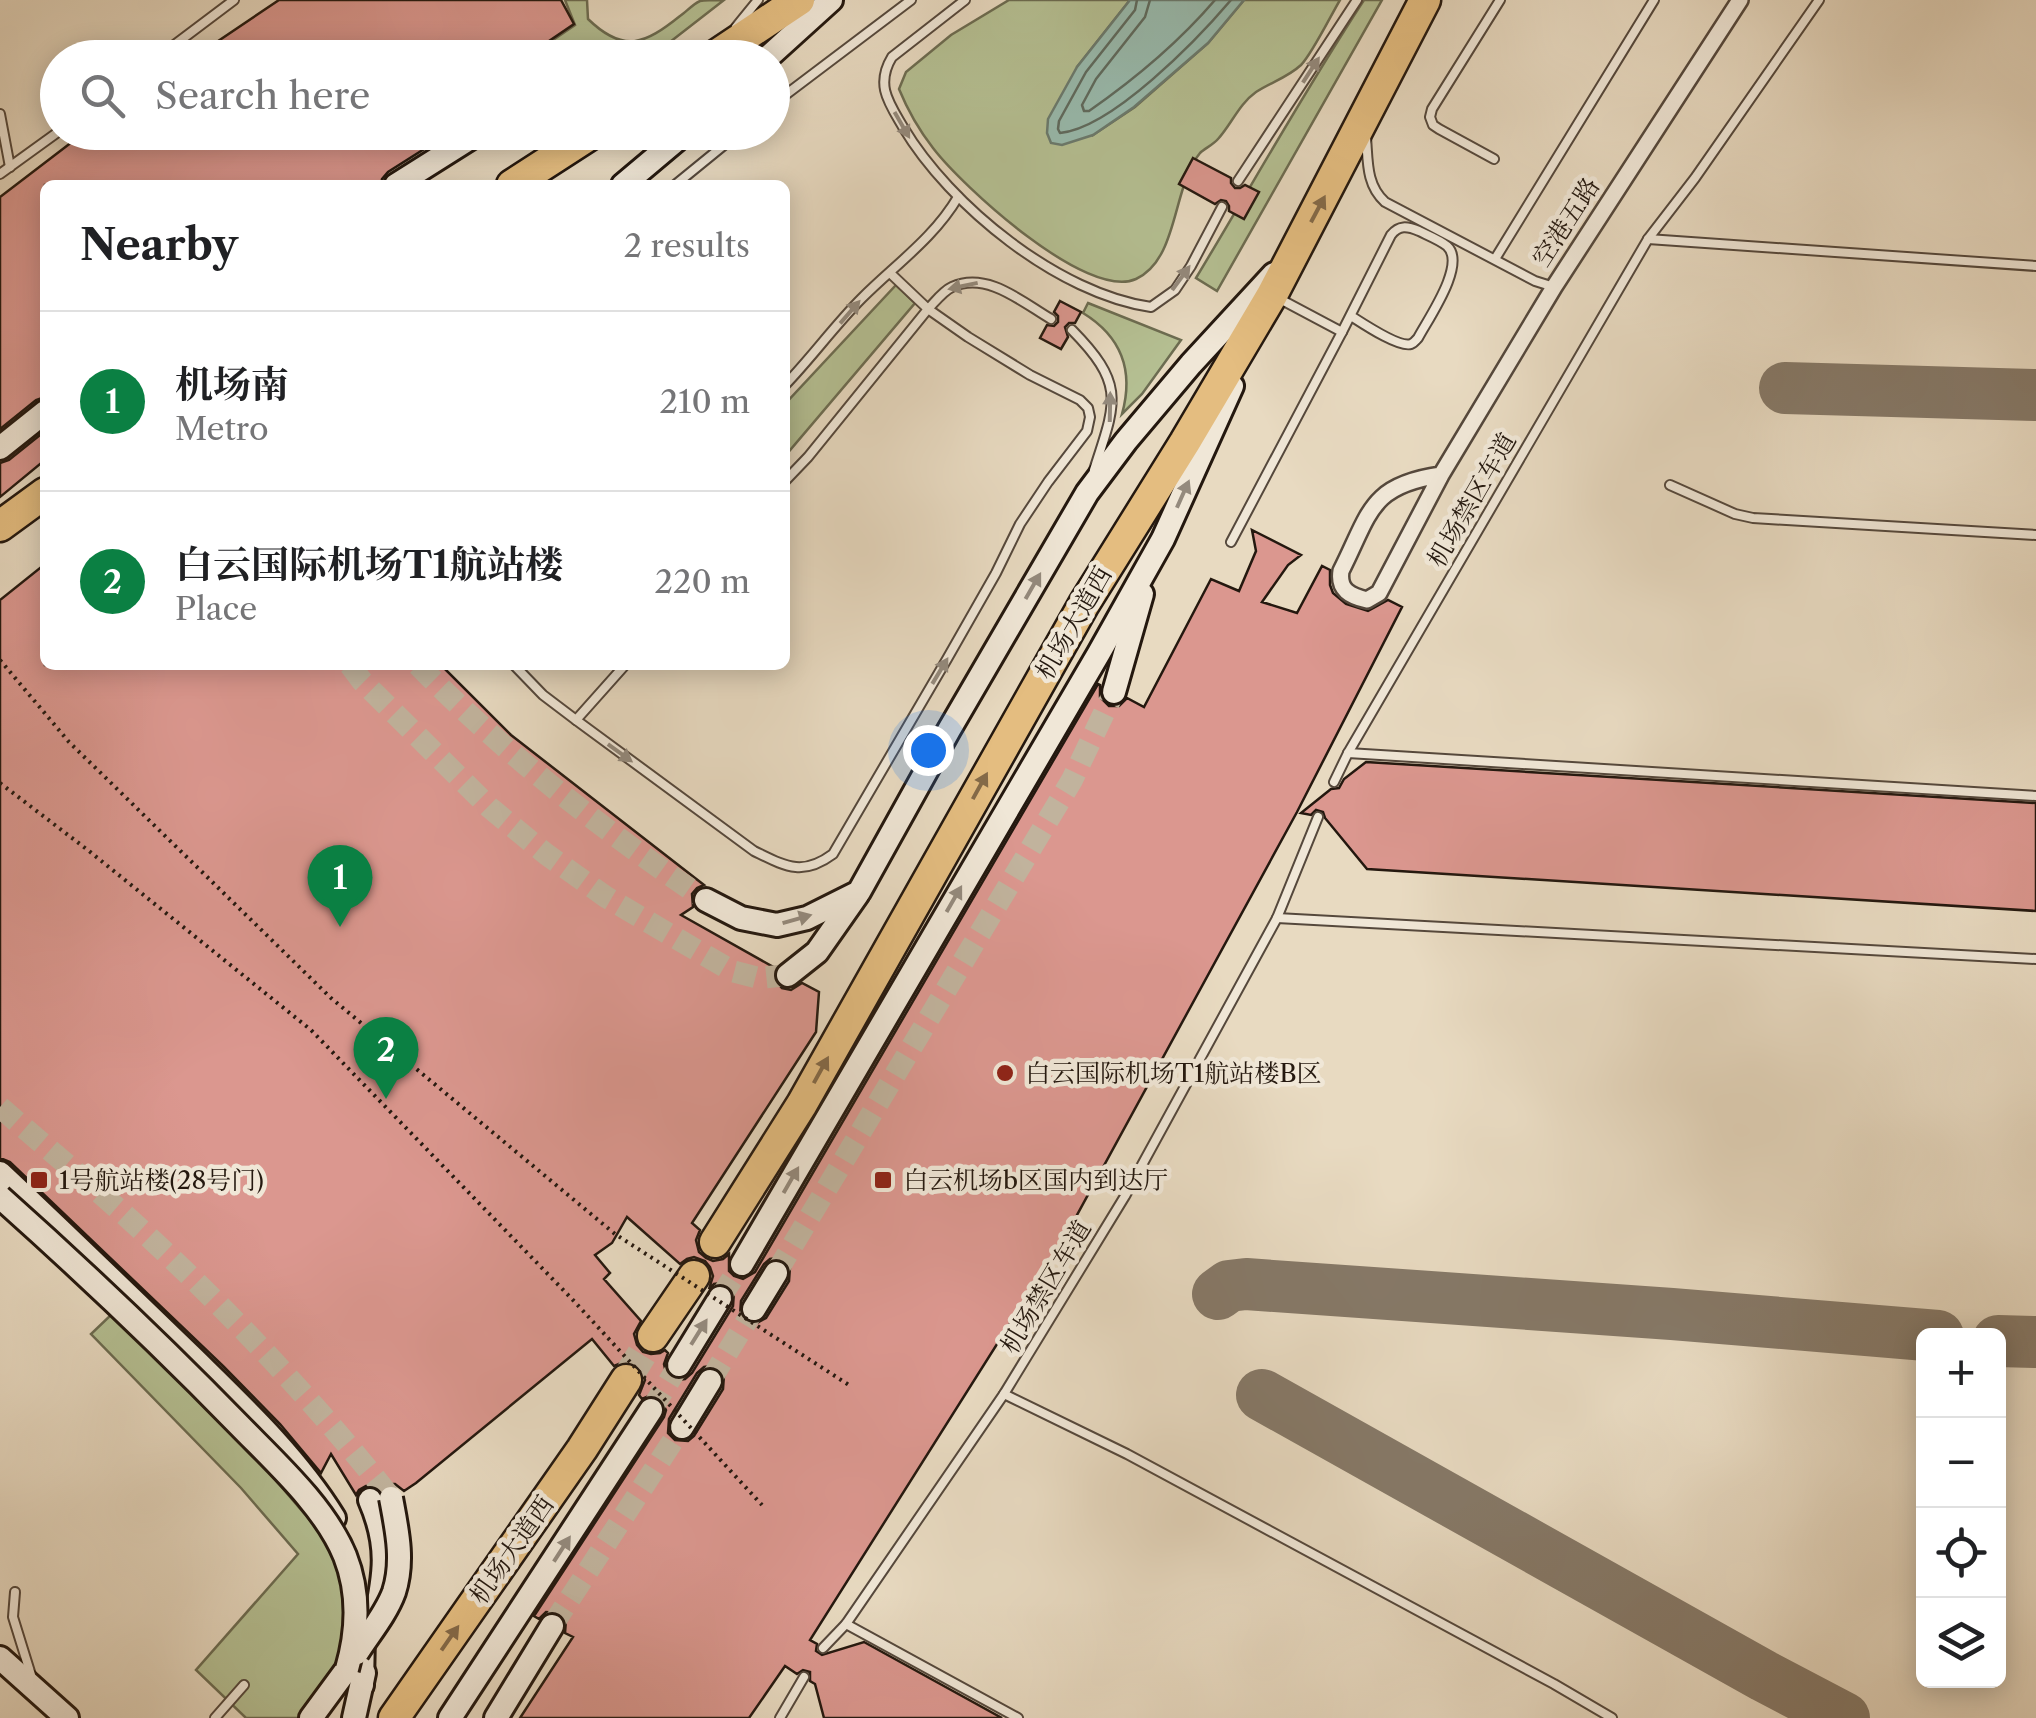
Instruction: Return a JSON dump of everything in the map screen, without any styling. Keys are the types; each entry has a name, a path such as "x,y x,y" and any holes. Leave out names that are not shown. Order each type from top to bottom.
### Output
{"highway":[{"path":"739,40 799,0"},
{"name":"机场大道西","path":"715,1242 802,1104 1084,604 1272,295 1425,0"},
{"path":"520,180 566,150"},
{"path":"0,526 40,497"},
{"path":"653,1336 694,1276"},
{"name":"机场大道西","path":"394,1718 626,1380"}],"main road":[{"path":"787,40 831,0"},
{"path":"404,180 451,150"},
{"path":"629,180 665,150"},
{"path":"788,975 817,952 859,892 1087,493 1192,364 1297,249"},
{"path":"1114,692 1140,600 1163,539 1272,295"},
{"path":"0,448 40,416"},
{"path":"742,1264 1163,539"},
{"path":"706,900 741,918 778,925 807,918 859,892"},
{"path":"0,1174 248,1413 314,1485 350,1544 364,1606 354,1677"},
{"path":"0,1197 180,1364 282,1468 330,1527 346,1558 352,1581 356,1616 354,1718"},
{"path":"754,1310 776,1273"},
{"path":"678,1365 720,1298"},
{"path":"682,1427 710,1381"},
{"path":"450,1718 651,1410"},
{"path":"311,1718 354,1677 393,1594 399,1567 399,1538 381,1499"},
{"path":"496,1718 552,1626"},
{"path":"0,1658 60,1716"}],"street":[{"name":"空港五路","path":"1441,475 1407,482 1377,500 1341,571 1343,590 1367,600 1379,594 1441,475 1554,288 1740,0"}],"lane":[{"path":"181,40 234,0"},
{"path":"726,40 758,0"},
{"path":"790,91 911,0"},
{"path":"965,0 892,58 885,68 884,95 911,140 958,197 1003,237 1091,289 1127,304 1152,307 1175,290 1222,207"},
{"path":"1238,181 1357,0"},
{"path":"1494,159 1439,129 1430,117 1500,0"},
{"path":"1495,260 1654,0"},
{"name":"机场禁区车道","path":"1334,782 1648,239 1819,0"},
{"path":"0,114 10,167"},
{"path":"1364,121 1370,182 1375,193 1396,209 1554,288"},
{"path":"0,174 40,145"},
{"path":"681,180 718,150"},
{"path":"790,379 861,299 948,215 958,197"},
{"path":"1231,542 1391,234 1405,226 1448,246 1454,258 1454,271 1411,344 1391,339 1350,316"},
{"path":"1648,239 2036,266"},
{"path":"522,670 544,695 576,720 754,851 798,868 816,866 833,854 948,659 1020,524 1087,431 1090,418 1088,408 1080,400 996,356 928,309 890,273"},
{"path":"790,476 949,288 972,281 988,284 1050,319"},
{"path":"1272,295 1342,332"},
{"path":"1072,330 1109,378 1112,399 1110,424 1087,493"},
{"path":"1670,485 1754,518 2036,535"},
{"path":"576,720 621,670"},
{"path":"1348,753 2036,796"},
{"name":"机场禁区车道","path":"823,1648 846,1624 1004,1394 1125,1196 1277,918 1318,817"},
{"path":"1277,918 2036,958"},
{"path":"1004,1394 1127,1454 1612,1718"},
{"path":"15,1592 13,1617 38,1692"},
{"path":"846,1624 1018,1718"},
{"path":"780,1718 804,1677"},
{"path":"214,1718 244,1686"}],"path":[{"path":"0,660 69,742 331,998 616,1234 852,1387"},
{"path":"0,784 310,1030 572,1299 762,1505"}],"shaded area":[{"path":"565,0 587,0 588,19 621,40 553,40 575,25"},
{"path":"724,0 673,40 638,40 656,33 700,1"},
{"path":"1009,0 1130,0 1077,67 1093,135 1135,107 1208,43 1244,0 1340,0 1301,65 1250,97 1218,139 1200,153 1184,184 1168,239 1150,269 1136,279 1114,281 1058,257 970,188 933,148 899,89 906,72 951,35"},
{"path":"1364,0 1382,0 1217,291 1196,278"},
{"path":"896,285 915,303 790,450 790,399"},
{"path":"1088,303 1181,340 1142,394 1122,414 1126,383 1122,356 1107,333 1083,313"},
{"path":"113,1313 238,1436 314,1525 342,1568 346,1622 342,1653 328,1686 303,1718 246,1718 196,1670 298,1554 241,1488 91,1334"}],"water":[{"path":"1130,0 1244,0 1208,43 1134,107 1093,135 1062,145 1051,143 1048,119 1077,67"}],"building":[{"path":"279,0 561,0 574,24 550,40 220,40"},
{"path":"61,150 423,150 382,180 40,180 40,399 0,429 0,197"},
{"path":"1193,158 1231,178 1235,188 1245,185 1259,192 1244,219 1229,211 1226,201 1215,204 1179,184"},
{"path":"1060,301 1081,312 1075,323 1065,327 1068,337 1061,349 1040,338 1047,325 1058,322 1054,312"},
{"path":"40,435 40,464 0,497 0,463"},
{"path":"1252,530 1301,555 1288,565 1262,602 1297,613 1322,566 1330,570 1333,593 1346,604 1368,611 1388,600 1402,607 1297,812 1066,1235 810,1640 822,1655 864,1642 1002,1718 824,1718 810,1672 803,1670 797,1674 785,1666 749,1718 520,1718 573,1637 565,1633 566,1620 559,1613 546,1612 539,1619 534,1616 664,1417 666,1410 660,1398 651,1395 642,1399 639,1395 645,1380 637,1365 626,1361 614,1366 592,1339 404,1491 395,1484 380,1489 373,1485 356,1495 331,1454 321,1473 223,1366 10,1162 0,1158 0,600 40,568 40,670 446,670 511,735 704,885 692,894 693,907 681,915 775,968 773,978 782,988 791,990 802,983 819,992 816,1032 692,1223 700,1230 696,1240 699,1252 713,1261 729,1254 729,1271 743,1279 755,1272 1098,684 1100,697 1109,706 1119,706 1127,698 1144,707 1211,579 1239,591 1256,551","holes":["627,1217 680,1264 694,1257 705,1261 713,1276 709,1289 721,1283 734,1292 733,1306 685,1379 678,1380 666,1373 665,1350 651,1354 637,1345 634,1334 641,1321 604,1279 610,1273 595,1255 612,1243","770,1259 785,1261 790,1267 789,1281 766,1318 755,1324 747,1322 740,1315 741,1301 764,1264","711,1366 724,1375 723,1389 694,1436 688,1441 675,1440 668,1433 669,1419 697,1373"]},
{"path":"1366,762 2036,803 2036,911 1367,869 1323,812 1301,813 1331,789 1339,788 1344,779"}],"taxiway":[{"path":"1785,388 2036,395"},
{"path":"1218,1294 1229,1286 1246,1284 1916,1334"},
{"path":"2006,1341 2036,1342"},
{"path":"1262,1395 1844,1718"}],"tunnel":[{"path":"354,670 489,807 606,897 732,971 759,978 788,975"},
{"path":"423,670 556,790 706,900"},
{"path":"776,1273 1072,780 1114,692"},
{"path":"0,1107 215,1300 306,1397 391,1498"},
{"path":"720,1298 742,1264"},
{"path":"710,1381 754,1309"},
{"path":"626,1380 653,1336"},
{"path":"651,1410 679,1365"},
{"path":"552,1626 682,1427"}],"place":[{"name":"机场南","path":"340,927"},
{"name":"白云国际机场T1航站楼B区","path":"1005,1073"},
{"name":"白云国际机场T1航站楼","path":"386,1099"},
{"name":"1号航站楼(28号门)","path":"39,1180"},
{"name":"白云机场b区国内到达厅","path":"883,1180"}]}
